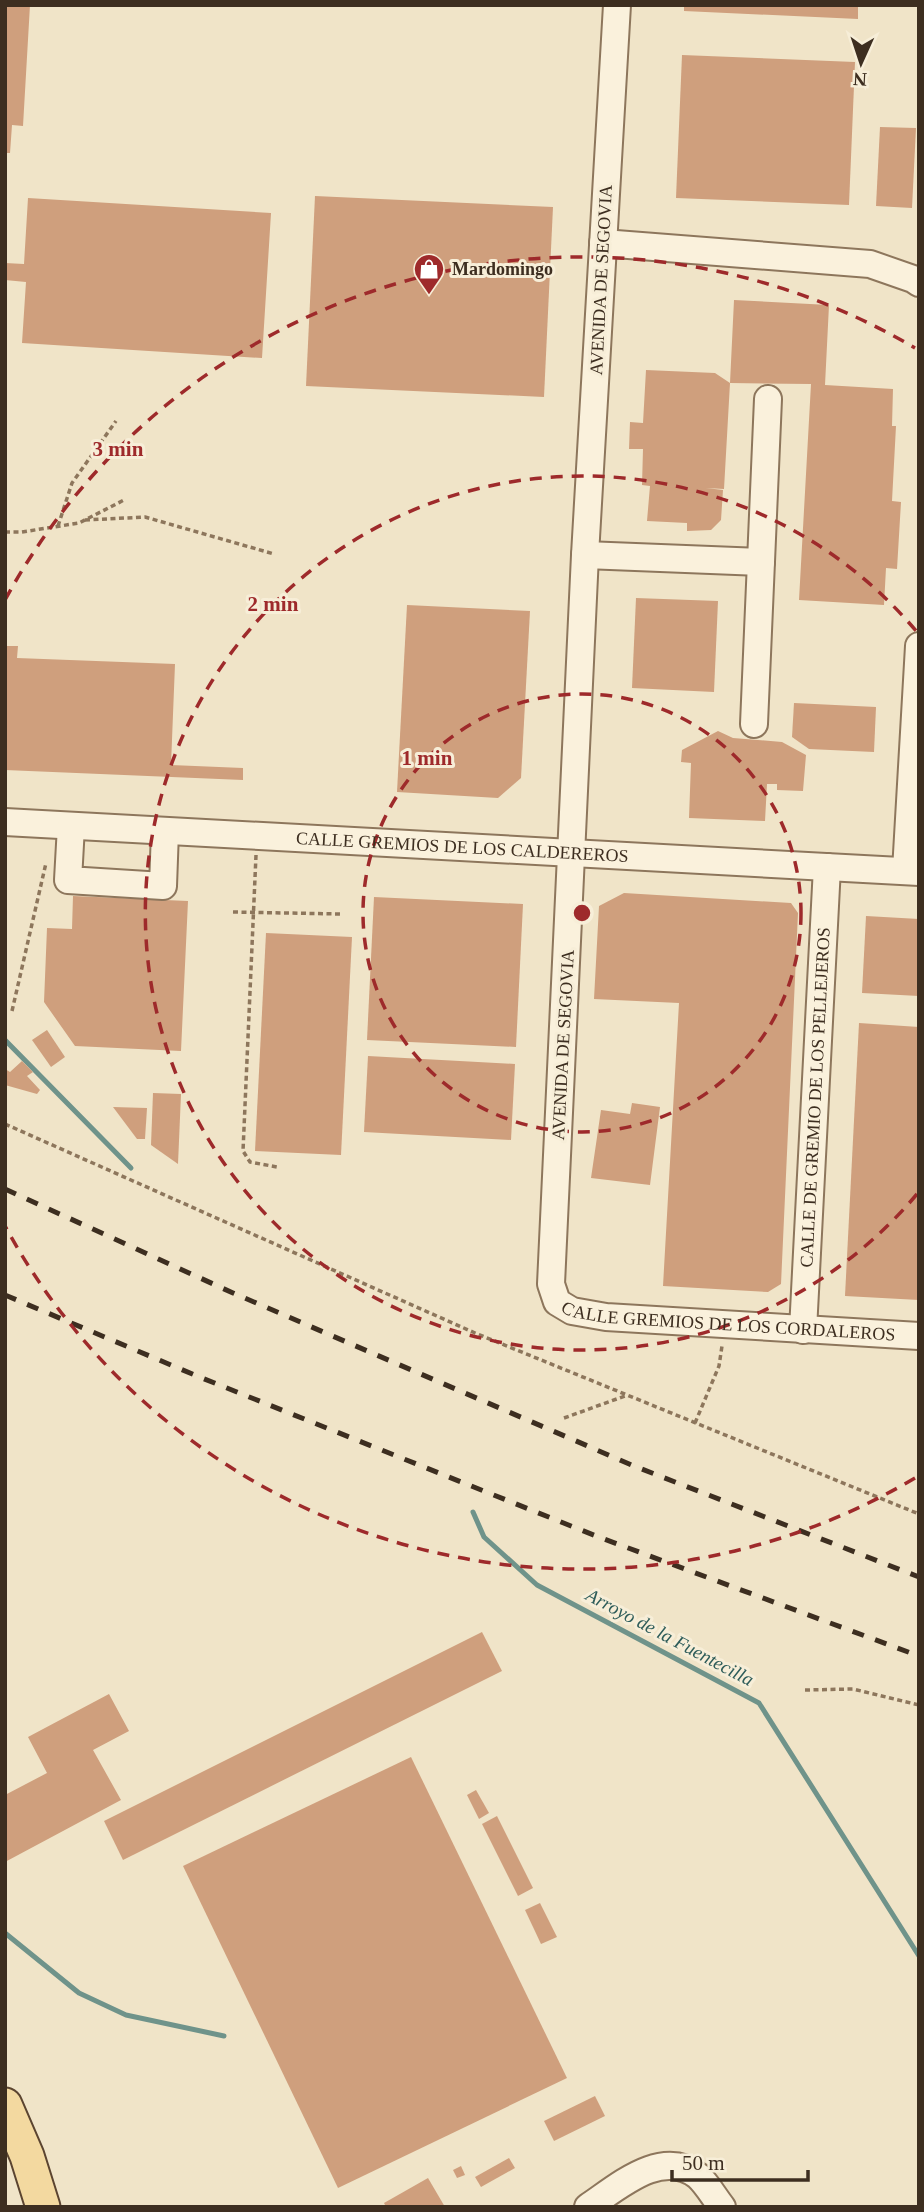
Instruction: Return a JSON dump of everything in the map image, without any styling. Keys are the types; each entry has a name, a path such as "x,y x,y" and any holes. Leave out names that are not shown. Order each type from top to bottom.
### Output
{"main road":[{"path":"5,2105 27,2156 43,2207"}],"street":[{"name":"AVENIDA DE SEGOVIA","path":"551,1284 585,555 617,5"},
{"path":"603,243 870,264 919,283"},
{"path":"754,724 768,398"},
{"path":"585,555 761,562"},
{"path":"913,872 919,646"},
{"name":"CALLE GREMIOS DE LOS CALDEREROS","path":"5,822 913,872"},
{"path":"62,825 68,880 163,886 165,831"},
{"name":"CALLE DE GREMIO DE LOS PELLEJEROS","path":"803,1330 827,867"},
{"name":"CALLE GREMIOS DE LOS CORDALEROS","path":"551,1284 557,1302 572,1311 606,1317 919,1336"},
{"path":"588,2207 638,2174 670,2165 685,2168 699,2177 722,2207"}],"path":[{"path":"58,526 72,483 116,421"},
{"path":"85,520 124,500"},
{"path":"5,532 22,532 85,520 145,517 274,554"},
{"path":"12,1011 62,825"},
{"path":"257,836 243,1151 250,1163 277,1167"},
{"path":"233,912 341,914"},
{"path":"5,1124 475,1334 919,1514"},
{"path":"695,1423 719,1366 724,1325"},
{"path":"564,1418 627,1395"},
{"path":"806,1690 853,1689 919,1705"}],"building":[{"path":"5,5 30,5 23,126 12,125 10,153 5,153"},
{"path":"684,5 858,5 858,19 684,11"},
{"path":"682,55 855,62 849,205 676,198"},
{"path":"880,127 916,128 912,208 876,206"},
{"name":"Mardomingo","path":"315,196 553,207 544,397 306,386"},
{"path":"28,198 271,213 262,358 22,343 26,282 5,280 5,263 24,264"},
{"path":"734,300 829,305 825,385 893,389 892,426 896,426 892,501 901,502 897,569 886,568 884,605 799,600 811,384 730,383"},
{"path":"646,370 715,373 730,383 724,489 706,488 723,490 721,520 711,530 687,531 687,523 647,521 650,486 642,485 643,449 629,449 630,422 643,423"},
{"path":"636,598 718,601 714,692 632,688"},
{"path":"407,605 530,611 521,778 498,798 397,792"},
{"path":"5,646 18,646 17,658 175,664 171,765 243,768 243,780 5,770"},
{"path":"794,703 876,707 874,752 809,749 792,737"},
{"path":"718,731 733,738 782,742 806,755 803,791 777,790 777,784 767,784 765,821 689,818 691,763 681,762 682,750"},
{"path":"624,893 791,903 798,913 781,1284 768,1292 663,1286 679,1003 594,999 599,906"},
{"path":"73,896 188,901 181,1051 75,1046 44,1002 47,928 72,929"},
{"path":"374,897 523,904 516,1047 367,1040"},
{"path":"866,916 919,919 919,996 862,993"},
{"path":"266,933 352,937 341,1155 255,1151"},
{"path":"859,1023 919,1027 919,1300 845,1296"},
{"path":"47,1030 65,1057 51,1067 32,1040"},
{"path":"368,1056 515,1064 511,1140 364,1132"},
{"path":"22,1061 33,1072 27,1076 40,1090 37,1094 5,1085 5,1069 10,1072"},
{"path":"153,1093 181,1094 178,1164 151,1145"},
{"path":"632,1103 660,1107 650,1185 591,1178 601,1110 630,1114"},
{"path":"113,1107 147,1108 145,1139 137,1139"},
{"path":"482,1632 502,1671 123,1860 104,1821"},
{"path":"109,1694 129,1731 93,1750 121,1800 5,1862 5,1795 47,1773 28,1737"},
{"path":"411,1757 567,2078 338,2188 183,1866"},
{"path":"476,1790 489,1813 479,1819 467,1795"},
{"path":"497,1816 533,1888 518,1896 482,1824"},
{"path":"540,1903 557,1937 541,1944 525,1910"},
{"path":"595,2096 605,2116 554,2141 544,2121"},
{"path":"509,2158 515,2168 481,2187 475,2177"},
{"path":"461,2166 465,2175 457,2178 453,2170"},
{"path":"428,2178 445,2207 386,2207 384,2203"}],"waterway":[{"name":"Arroyo de la Fuentecilla","path":"5,1040 131,1168"},
{"name":"Arroyo de la Fuentecilla","path":"473,1512 484,1537 537,1585 759,1703 919,1956"},
{"path":"5,1933 79,1993 126,2015 224,2036"}],"railway":[{"path":"5,1189 233,1293 634,1466 919,1577"},
{"path":"5,1295 197,1376 596,1536 919,1656"}],"place":[{"name":"Mardomingo","path":"429,296"}]}
